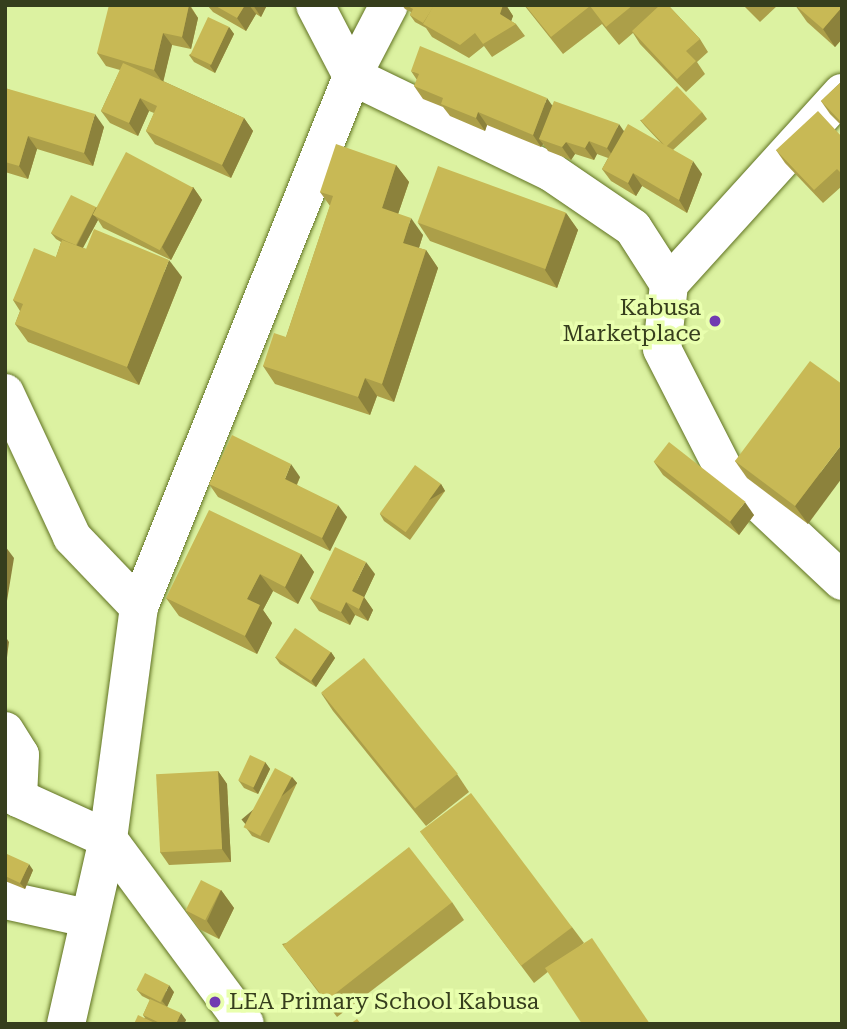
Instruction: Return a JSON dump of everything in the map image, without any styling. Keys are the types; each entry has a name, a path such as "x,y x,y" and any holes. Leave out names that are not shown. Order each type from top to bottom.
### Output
{"street":[{"path":"314,5 352,76 551,172 634,228 669,284"},
{"path":"66,1024 87,919 108,839 139,607 352,76 389,5"},
{"path":"842,93 669,284 662,349 724,470 842,581"},
{"path":"5,393 72,537 139,607"},
{"path":"5,731 20,755 18,798 108,839 245,1024"},
{"path":"5,900 87,919"}],"building":[{"path":"109,5 189,5 182,37 163,33 154,70 97,53"},
{"path":"214,5 245,5 237,18"},
{"path":"406,5 434,6 423,23 410,15 413,9"},
{"path":"434,5 503,5 500,14 516,24 483,44 475,33 460,45 423,24"},
{"path":"525,5 633,5 606,27 590,6 551,37"},
{"path":"660,5 668,5 700,39 686,51 696,61 677,79 632,31"},
{"path":"795,5 842,5 842,7 823,29"},
{"path":"208,17 229,27 211,65 190,55"},
{"path":"420,46 547,98 533,135 478,112 476,118 441,104 443,98 414,86 419,74 411,71"},
{"path":"123,63 244,118 222,165 146,131 157,106 140,98 129,123 101,111"},
{"path":"842,81 842,123 821,101"},
{"path":"677,86 702,112 666,147 641,121"},
{"path":"5,88 95,114 84,153 28,136 19,166 5,162"},
{"path":"554,101 619,124 607,148 589,141 585,148 566,142 562,147 539,139"},
{"path":"818,111 842,137 842,174 837,169 814,190 776,150"},
{"path":"628,124 693,161 679,200 633,173 628,183 602,169"},
{"path":"336,144 396,165 382,208 411,218 403,243 426,250 382,384 365,378 358,397 263,366 274,333 286,337 333,196 320,192"},
{"path":"126,152 193,188 160,250 93,215"},
{"path":"438,166 566,213 545,269 417,222"},
{"path":"71,195 96,207 76,245 51,233"},
{"path":"94,229 169,260 127,367 15,324 23,304 13,300 34,248 56,257 62,240 86,249"},
{"path":"810,361 842,384 842,444 795,506 735,461"},
{"path":"232,435 291,464 285,479 338,505 322,538 209,484"},
{"path":"669,442 745,502 730,521 654,462"},
{"path":"415,465 441,484 406,532 380,514"},
{"path":"209,510 301,554 285,587 260,574 247,599 260,605 245,636 166,598"},
{"path":"335,547 366,562 352,591 364,597 359,609 346,602 341,612 310,598"},
{"path":"295,628 331,652 311,681 275,657"},
{"path":"364,658 458,774 415,808 321,693"},
{"path":"250,755 265,762 254,788 238,780"},
{"path":"275,768 292,777 260,836 244,827"},
{"path":"218,771 222,849 160,852 156,774"},
{"path":"471,793 572,927 521,966 420,832"},
{"path":"409,847 452,902 326,1001 283,946"},
{"path":"7,854 29,864 20,883 5,876"},
{"path":"201,880 221,890 205,920 186,910"},
{"path":"592,938 650,1024 582,1024 545,968"},
{"path":"145,973 169,985 160,1002 136,990"},
{"path":"150,999 181,1013 176,1024 162,1024 143,1015"},
{"path":"138,1015 157,1024 134,1024"}],"place":[{"name":"Kabusa Marketplace","path":"715,321"},
{"name":"LEA Primary School Kabusa","path":"215,1002"}]}
